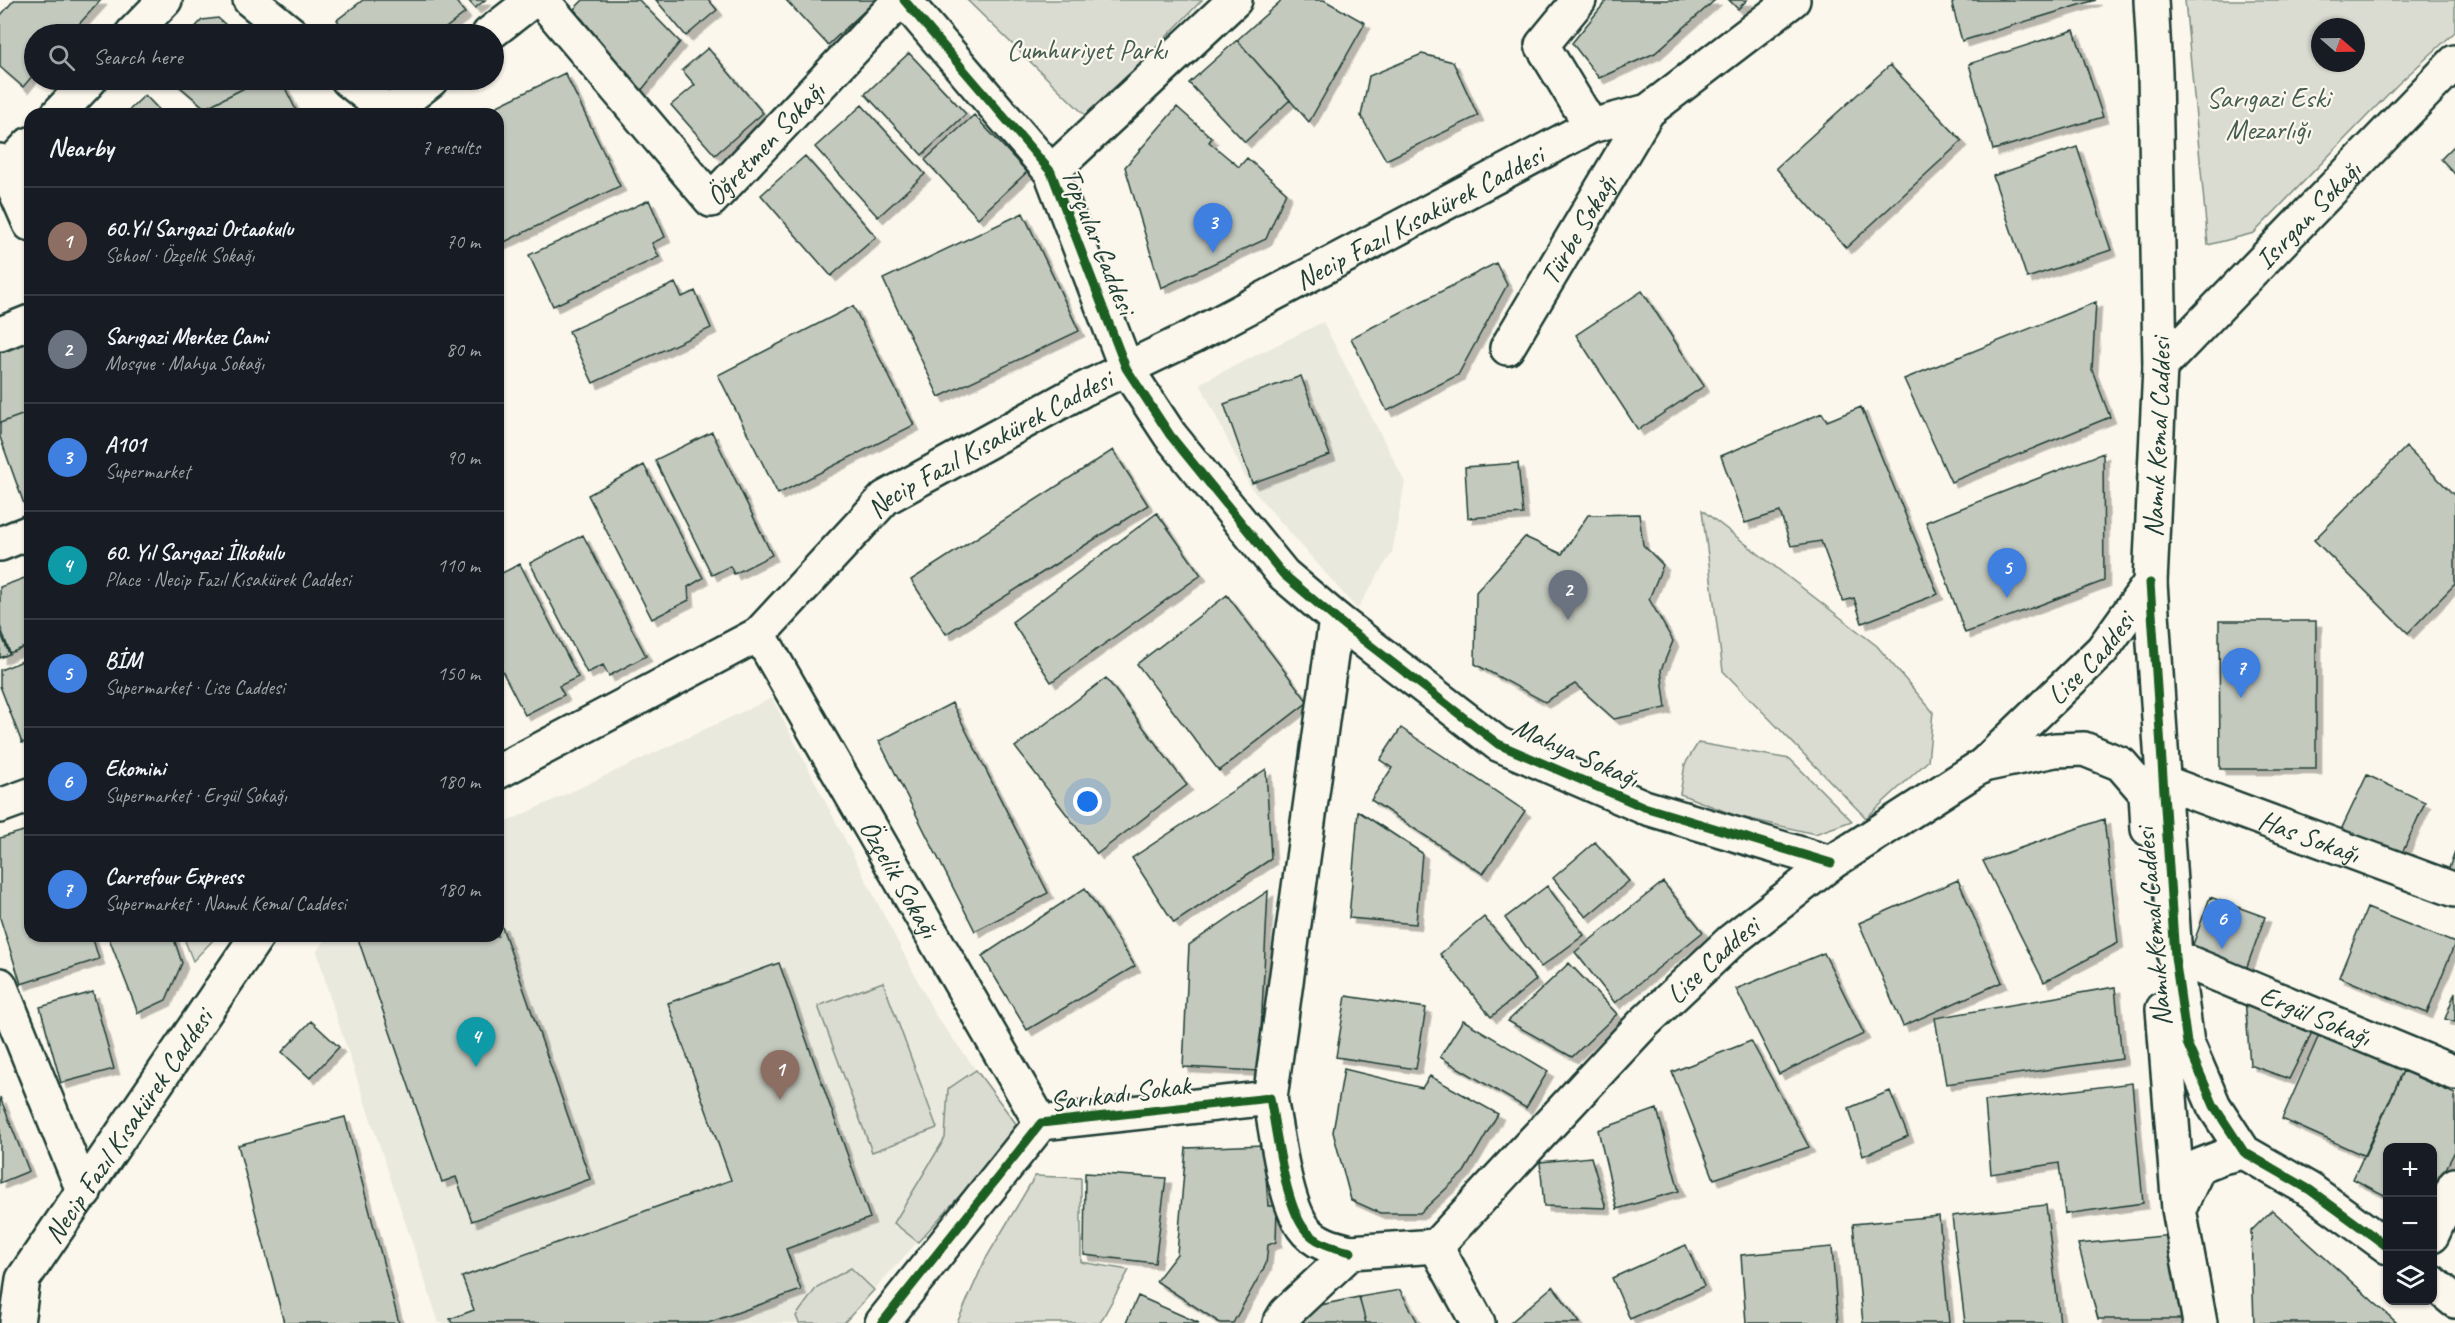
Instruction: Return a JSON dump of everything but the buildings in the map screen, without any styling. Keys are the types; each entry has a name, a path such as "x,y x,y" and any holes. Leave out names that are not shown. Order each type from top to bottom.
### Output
{"street":[{"path":"142,24 165,0"},
{"path":"250,0 280,24"},
{"path":"502,24 533,0"},
{"name":"Öğretmen Sokağı","path":"542,0 711,200 902,0"},
{"name":"Topçular Caddesi","path":"902,0 1051,172 1126,368 1170,435 1283,574 1336,619"},
{"path":"1051,172 1235,0"},
{"path":"1579,0 1542,45 1591,126"},
{"name":"Necip Fazıl Kısakürek Caddesi","path":"504,769 759,634 885,498 1126,368 1192,337 1591,126 1648,111 1793,0"},
{"name":"Namık Kemal Caddesi","path":"2151,0 2155,72 2160,367 2150,583 2175,957 2187,1043 2214,1106 2244,1152 2310,1190 2383,1243"},
{"name":"Isırgan Sokağı","path":"2160,367 2455,62"},
{"path":"64,108 81,90"},
{"path":"360,90 382,108"},
{"path":"395,108 418,90"},
{"name":"Türbe Sokağı","path":"1507,348 1648,111"},
{"path":"24,149 3,165 24,211"},
{"path":"0,334 24,324"},
{"path":"0,544 24,534"},
{"name":"Lise Caddesi","path":"1436,1246 1644,1024 1731,941 1831,863 1983,765 2102,650 2150,583"},
{"path":"1336,619 1270,1098 1290,1195 1304,1228 1326,1245 1351,1252 1436,1246 1478,1323"},
{"name":"Mahya Sokağı","path":"1336,619 1498,744 1644,807 1831,863"},
{"name":"Özçelik Sokağı","path":"759,634 1041,1123"},
{"name":"Namık Kemal Caddesi","path":"1983,765 2055,750 2084,749 2121,764 2146,794 2179,1209 2200,1323"},
{"name":"Has Sokağı","path":"2163,782 2455,890"},
{"path":"0,806 24,797"},
{"name":"Necip Fazıl Kısakürek Caddesi","path":"17,1323 23,1279 84,1193 253,942"},
{"name":"Ergül Sokağı","path":"2175,957 2455,1073"},
{"path":"0,985 84,1193"},
{"name":"Sarıkadı Sokak","path":"882,1323 1041,1123 1270,1098"},
{"path":"2179,1209 2199,1166 2244,1152"},
{"path":"2437,1227 2455,1185"},
{"path":"1280,1323 1286,1313 1351,1252"},
{"path":"2437,1285 2455,1301"}],"shaded area":[{"path":"1323,322 1405,482 1392,553 1357,609 1250,487 1200,383"},
{"path":"772,698 936,1016 1020,1129 844,1323 439,1323 330,998 317,951 323,942 504,942 504,823"}],"green space":[{"name":"Cumhuriyet Parkı","path":"967,0 1202,0 1088,118"},
{"name":"Sarıgazi Eski Mezarlığı","path":"2185,0 2455,0 2455,32 2397,85 2254,233 2208,245"},
{"path":"1702,510 1877,646 1933,712 1928,761 1866,818 1723,671"},
{"path":"1698,743 1790,759 1852,821 1815,834 1737,816 1680,794 1685,764"},
{"path":"185,942 211,942 193,961"},
{"path":"883,982 937,1128 872,1152 818,1006"},
{"path":"976,1070 1020,1129 918,1242 894,1223 945,1138 948,1089"},
{"path":"1035,1176 1081,1178 1081,1262 1129,1270 1100,1323 957,1323 985,1260"},
{"path":"851,1268 874,1290 844,1323 799,1323 796,1316 817,1287"}],"cycle path":[{"path":"904,0 1051,172 1126,368 1170,435 1283,574 1336,619 1498,744 1644,807 1831,863"},
{"path":"2150,583 2175,957 2187,1043 2214,1106 2244,1152 2310,1190 2383,1243"},
{"path":"882,1323 1041,1123 1270,1098 1286,1183 1296,1215 1313,1237 1331,1247 1351,1252"}],"place":[{"name":"A101","path":"1213,253"},
{"name":"BİM","path":"2007,598"},
{"name":"Sarıgazi Merkez Cami","path":"1568,620"},
{"name":"Carrefour Express","path":"2241,698"},
{"name":"Ekomini","path":"2222,949"},
{"name":"60. Yıl Sarıgazi İlkokulu","path":"476,1067"},
{"name":"60.Yıl Sarıgazi Ortaokulu","path":"780,1100"}]}
